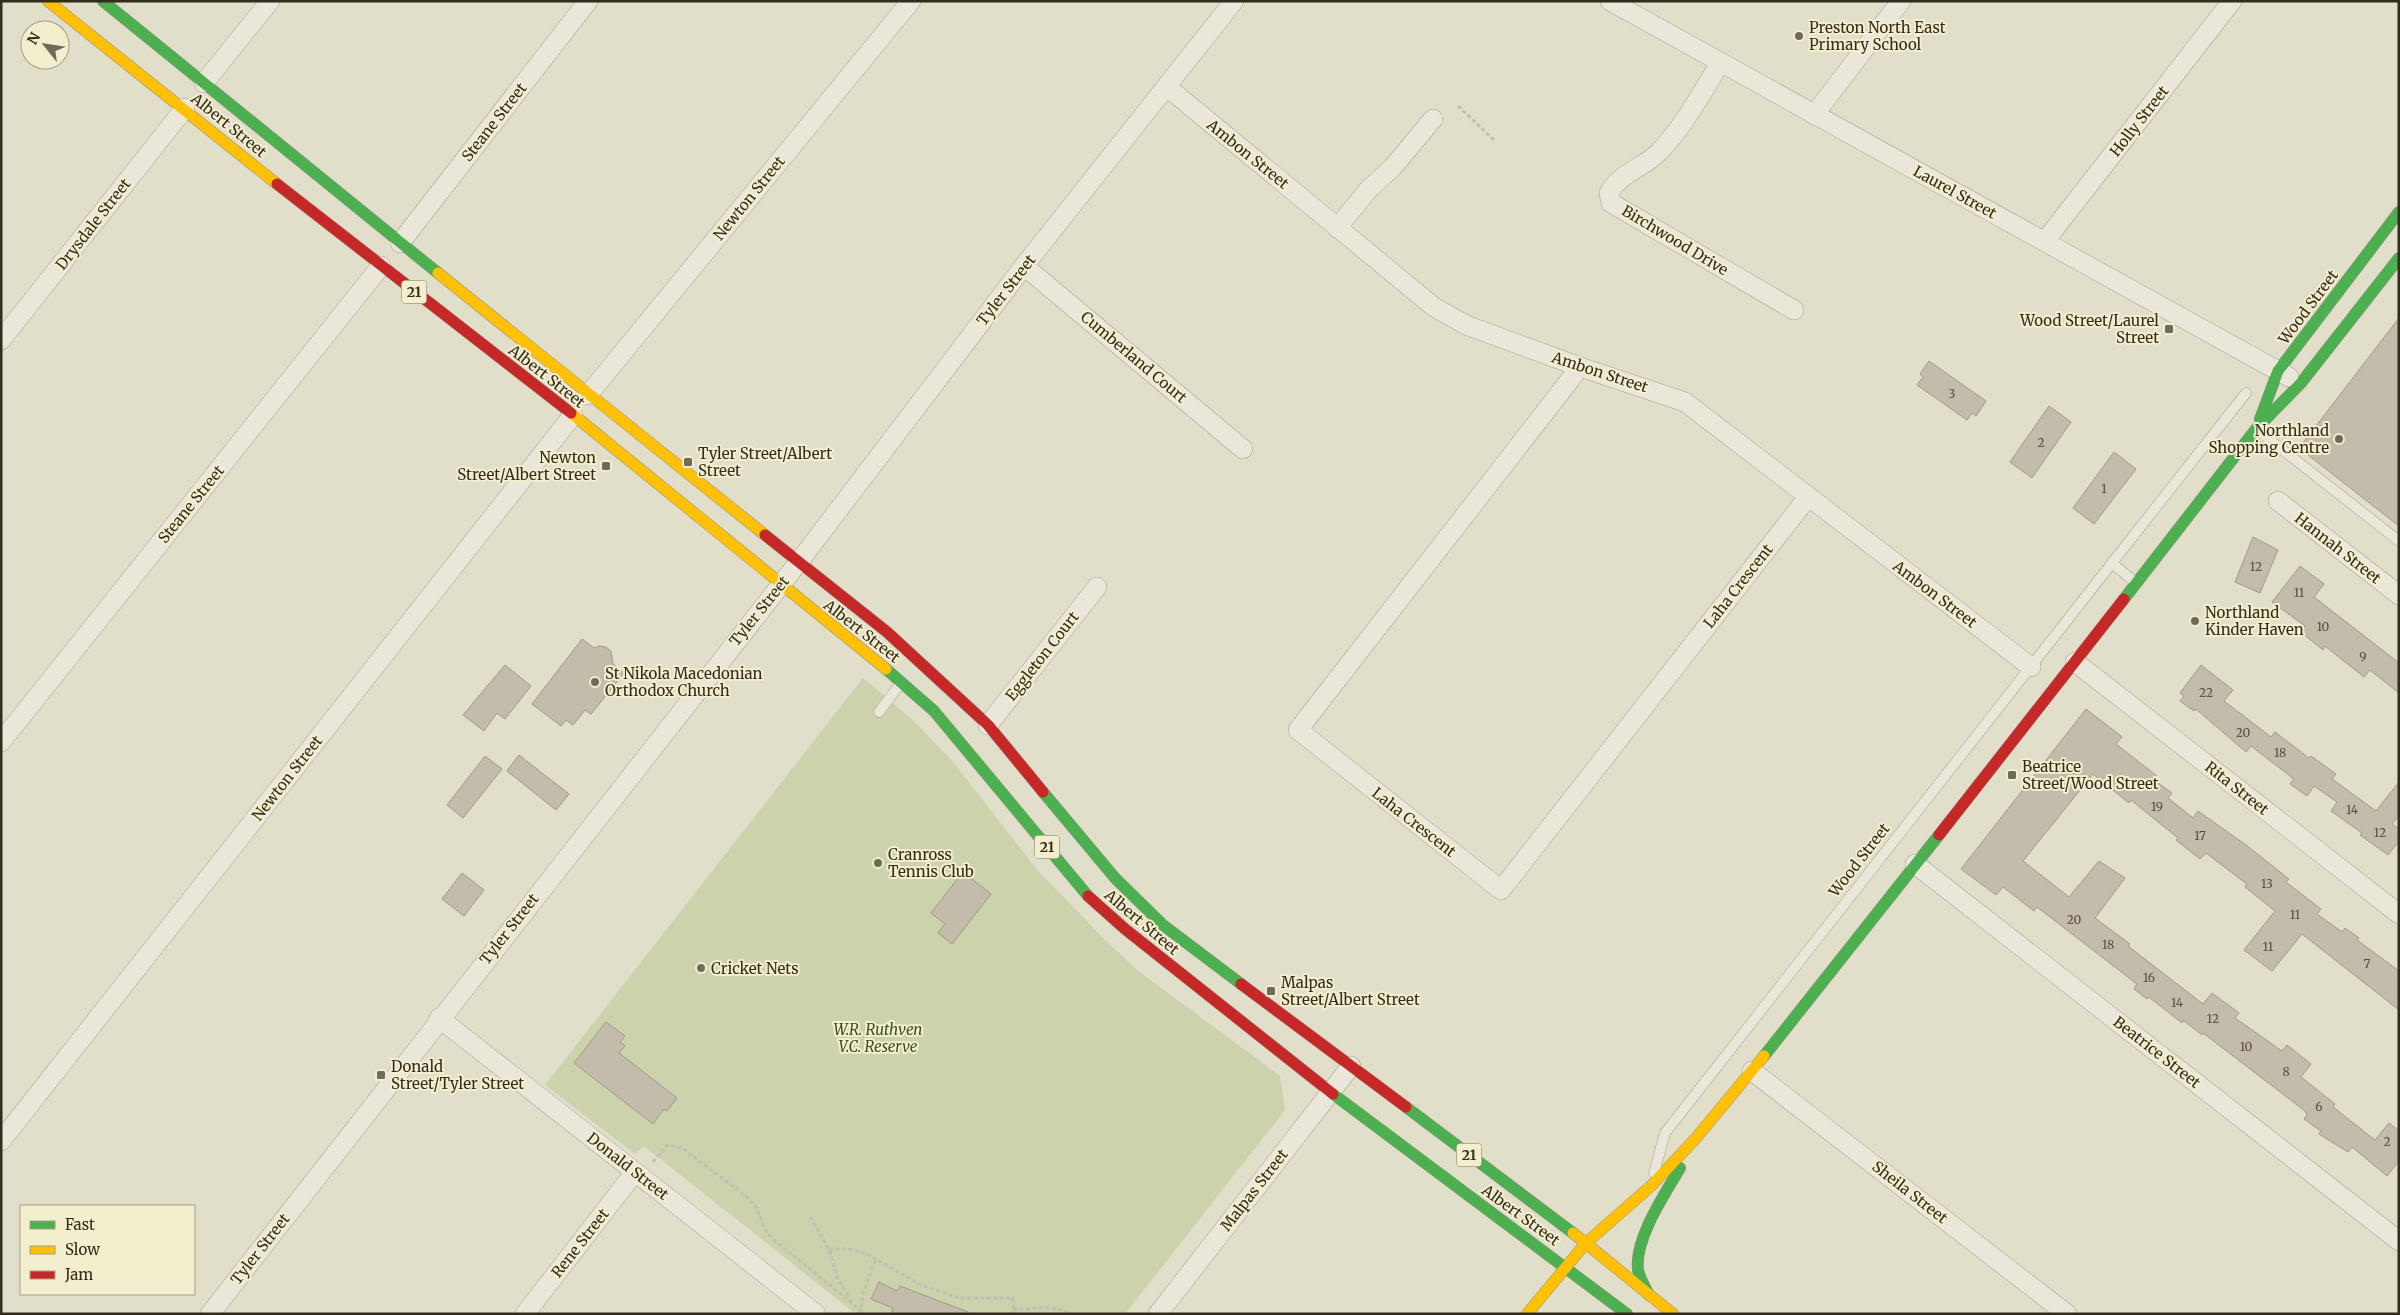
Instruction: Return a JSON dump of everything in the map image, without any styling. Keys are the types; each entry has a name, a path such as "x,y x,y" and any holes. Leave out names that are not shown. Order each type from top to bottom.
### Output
{"main road":[{"name":"Albert Street","path":"48,1 185,108 381,266 573,415 902,682 934,711 1090,899 1125,929 1330,1092 1627,1314"},
{"name":"Albert Street","path":"103,1 588,395 887,632 988,725 1115,878 1163,925 1586,1243 1674,1314"},
{"name":"Wood Street","path":"2256,429 2278,371 2399,212"},
{"name":"Wood Street","path":"1527,1314 1564,1266 1586,1243 1651,1186 1696,1138 1752,1071 2075,662 2256,429 2301,383 2399,258"},
{"path":"1090,899 1115,878"},
{"path":"1649,1295 1638,1271 1638,1254 1656,1212 1696,1138"}],"street":[{"path":"204,83 270,1"},
{"name":"Steane Street","path":"400,243 588,1"},
{"name":"Newton Street","path":"588,395 911,1"},
{"name":"Tyler Street","path":"210,1314 439,1018 798,562 1024,266 1234,1"},
{"name":"Laurel Street","path":"1610,1 2301,383"},
{"path":"1814,114 1901,1"},
{"name":"Holly Street","path":"2045,241 2232,1"},
{"name":"Birchwood Drive","path":"1720,63 1690,113 1671,139 1657,154 1616,181 1609,193 1611,202 1794,310"},
{"name":"Ambon Street","path":"1167,87 1434,307 1466,324 1580,367 1686,402 1808,498 2031,666"},
{"name":"Drysdale Street","path":"1,340 185,108"},
{"path":"1337,228 1368,190 1393,167 1433,119"},
{"name":"Steane Street","path":"1,742 381,266"},
{"name":"Cumberland Court","path":"1024,266 1243,448"},
{"name":"Laha Crescent","path":"1580,367 1298,730 1501,890 1808,498"},
{"name":"Newton Street","path":"1,1141 573,415"},
{"name":"Hannah Street","path":"2278,500 2399,595"},
{"name":"Eggleton Court","path":"988,725 1096,587"},
{"name":"Rita Street","path":"2075,662 2399,914"},
{"name":"Beatrice Street","path":"1915,864 2399,1241"},
{"name":"Donald Street","path":"439,1018 816,1314"},
{"name":"Malpas Street","path":"1158,1314 1351,1066"},
{"name":"Sheila Street","path":"1752,1071 2067,1314"},
{"name":"Rene Street","path":"526,1314 638,1174"}],"lane":[{"name":"Wood Street","path":"1651,1186 1665,1133 2246,393"},
{"path":"2256,429 2399,541"},
{"path":"2112,564 2136,583"},
{"path":"879,712 902,682"}],"path":[{"path":"1458,106 1496,141"},
{"path":"638,1174 667,1145 682,1148 746,1196 756,1207 765,1229 773,1239 846,1297 861,1312"},
{"path":"810,1217 829,1249 838,1280 848,1294 846,1297"},
{"path":"829,1249 850,1249 867,1254 921,1285 960,1298 1013,1298 1014,1314"},
{"path":"861,1312 863,1293 876,1260"},
{"path":"1014,1309 1041,1307 1066,1311 1071,1314"}],"green space":[{"name":"W.R. Ruthven V.C. Reserve","path":"863,678 914,721 953,762 1038,871 1106,941 1137,970 1280,1076 1285,1110 1125,1314 856,1314 644,1146 635,1154 545,1085"}],"building":[{"name":"Northland Shopping Centre","path":"2399,318 2399,526 2299,448"},
{"path":"1929,361 1986,401 1976,416 1972,413 1967,420 1917,385 1923,377 1920,374"},
{"path":"2049,406 2071,422 2032,478 2010,462"},
{"path":"2114,452 2136,469 2094,524 2073,508"},
{"path":"2253,537 2278,550 2260,593 2235,582"},
{"path":"2300,566 2324,584 2314,597 2399,663 2399,693 2370,670 2364,677 2325,646 2323,650 2301,632 2305,626 2272,602"},
{"path":"582,639 594,648 599,646 606,647 611,651 613,664 624,673 591,714 585,710 573,725 566,720 561,726 532,704"},
{"path":"505,665 531,686 505,719 497,713 484,731 463,715"},
{"path":"2201,665 2233,690 2224,701 2271,737 2275,732 2309,758 2311,756 2336,774 2332,779 2376,811 2399,782 2399,816 2392,824 2399,829 2399,841 2388,855 2360,835 2362,833 2331,811 2337,802 2314,786 2307,796 2290,784 2294,779 2251,746 2246,752 2196,709 2194,711 2180,701 2184,696 2180,693"},
{"path":"2086,709 2122,737 2116,744 2157,776 2154,780 2172,793 2168,798 2193,818 2198,811 2246,845 2289,879 2286,882 2321,909 2317,914 2342,932 2345,928 2359,938 2357,940 2399,971 2399,1010 2302,934 2272,971 2244,950 2275,911 2245,887 2247,884 2206,853 2200,859 2176,840 2178,838 2131,800 2129,803 2093,774 2023,861 2069,897 2099,861 2125,878 2095,918 2203,1004 2212,993 2239,1013 2235,1018 2282,1051 2287,1045 2311,1064 2301,1077 2335,1104 2333,1107 2375,1140 2389,1123 2399,1131 2399,1161 2387,1176 2352,1147 2348,1152 2319,1134 2321,1131 2304,1119 2307,1115 2305,1111 2203,1033 2202,1035 2183,1020 2182,1023 2149,997 2147,999 2134,989 2137,984 2037,907 2034,911 2003,887 1996,895 1961,869"},
{"path":"519,755 569,794 556,810 507,771"},
{"path":"485,756 502,769 463,818 447,805"},
{"path":"963,872 991,894 952,944 938,933 945,924 931,913"},
{"path":"462,873 484,890 464,916 442,899"},
{"path":"606,1022 625,1036 620,1042 625,1046 619,1053 677,1098 667,1111 664,1109 653,1124 574,1063"},
{"path":"879,1282 897,1291 900,1286 968,1312 968,1314 891,1314 893,1308 871,1299"}],"traffic: fast":[{"path":"103,1 438,273"},
{"path":"2260,419 2278,371 2399,212"},
{"path":"2124,599 2256,429 2301,383 2399,258"},
{"path":"886,669 934,711 1088,896"},
{"path":"1043,792 1115,878 1163,925 1241,984"},
{"path":"1764,1056 1939,835"},
{"path":"1333,1094 1627,1314"},
{"path":"1406,1107 1573,1233"},
{"path":"1649,1295 1638,1270 1641,1245 1652,1217 1680,1168"}],"traffic: slow":[{"path":"48,1 277,184"},
{"path":"438,273 765,535"},
{"path":"571,413 886,669"},
{"path":"1527,1314 1586,1243 1651,1186 1696,1138 1764,1056"},
{"path":"1573,1233 1673,1314"}],"traffic: jam":[{"path":"277,184 571,413"},
{"path":"765,535 887,632 988,725 1043,792"},
{"path":"1939,835 2124,599"},
{"path":"1088,896 1125,929 1333,1094"},
{"path":"1241,984 1406,1107"}],"place":[{"name":"Preston North East Primary School","path":"1799,36"},
{"name":"Wood Street/Laurel Street","path":"2169,329"},
{"name":"Northland Shopping Centre","path":"2339,439"},
{"name":"Tyler Street/Albert Street","path":"688,462"},
{"name":"Newton Street/Albert Street","path":"606,466"},
{"name":"Northland Kinder Haven","path":"2195,621"},
{"name":"St Nikola Macedonian Orthodox Church","path":"595,682"},
{"name":"Beatrice Street/Wood Street","path":"2012,775"},
{"name":"Cranross Tennis Club","path":"878,863"},
{"name":"Cricket Nets","path":"701,968"},
{"name":"Malpas Street/Albert Street","path":"1271,991"},
{"name":"Donald Street/Tyler Street","path":"381,1075"}]}
